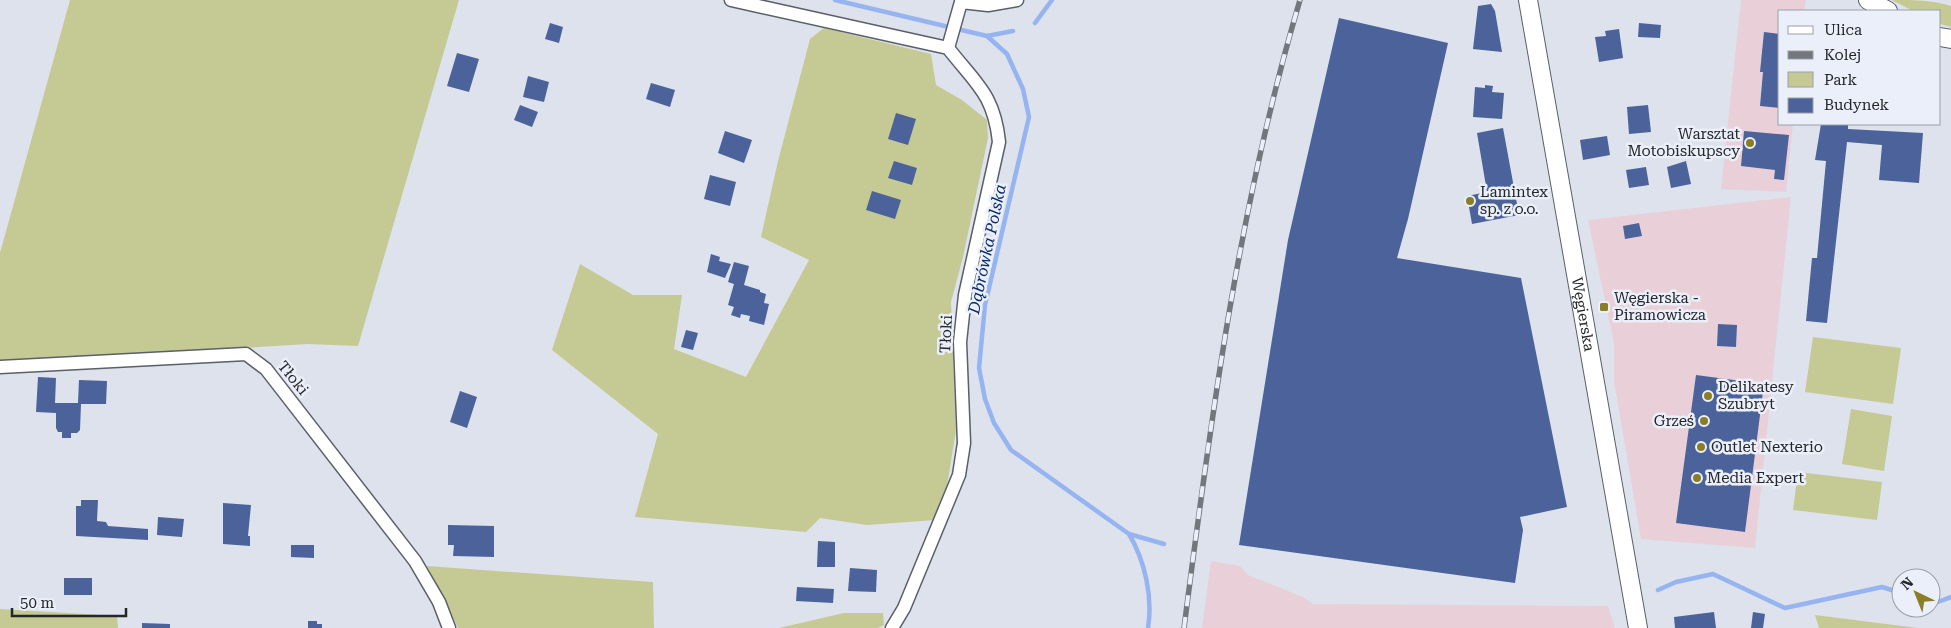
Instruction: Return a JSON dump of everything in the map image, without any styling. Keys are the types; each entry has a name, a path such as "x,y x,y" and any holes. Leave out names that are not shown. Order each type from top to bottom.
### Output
{"main road":[{"name":"Węgierska","path":"1528,0 1638,628"},
{"path":"1868,0 1886,10"}],"street":[{"path":"731,0 949,44 958,5 988,5 1017,0"},
{"name":"Tłoki","path":"892,628 904,608 959,474 964,443 960,342 965,295 999,142 997,118 984,91 949,44"},
{"name":"Tłoki","path":"0,366 246,354 266,369 415,562 439,602 449,628"}],"shaded area":[{"path":"1741,0 1806,0 1804,10 1778,10 1778,125 1793,125 1786,192 1721,189"},
{"path":"1791,197 1755,548 1641,539 1614,381 1614,343 1588,220"},
{"path":"1211,561 1240,566 1248,575 1303,597 1313,604 1608,606 1615,628 1202,628"}],"green space":[{"path":"70,0 459,0 358,346 308,344 0,363 0,253"},
{"path":"1892,0 1930,1 1951,6 1951,27 1941,24 1941,10 1911,10"},
{"path":"824,28 931,54 936,85 962,100 987,120 988,138 963,257 951,302 956,430 947,486 935,520 867,525 820,518 806,532 635,517 658,434 552,350 580,264 633,295 682,295 674,349 746,377 809,260 761,237 778,161 810,39"},
{"path":"1813,337 1901,348 1893,404 1805,392"},
{"path":"1851,409 1892,416 1884,471 1842,464"},
{"path":"1798,472 1882,482 1877,520 1793,510"},
{"path":"427,566 653,582 654,628 458,628"},
{"path":"0,609 117,616 118,628 0,628"},
{"path":"844,613 883,613 884,625 878,628 779,628"},
{"path":"1815,615 1918,628 1819,628"}],"building":[{"path":"1491,4 1495,11 1502,52 1473,49 1478,6"},
{"path":"1339,18 1448,43 1408,219 1397,258 1521,278 1567,507 1520,517 1523,530 1515,583 1239,545 1288,240"},
{"path":"550,23 563,27 559,43 545,39"},
{"path":"1639,23 1661,25 1660,38 1638,37"},
{"path":"1619,29 1623,58 1599,62 1595,37 1606,36 1605,31"},
{"path":"1764,32 1778,34 1778,108 1760,106 1763,72 1760,72"},
{"path":"457,53 479,59 469,92 447,86"},
{"path":"528,76 549,82 544,102 523,97"},
{"path":"651,83 675,90 670,107 646,99"},
{"path":"1485,85 1493,86 1492,92 1504,93 1502,119 1473,117 1475,87 1485,88"},
{"path":"520,105 538,112 532,127 514,120"},
{"path":"1648,105 1651,132 1629,134 1627,107"},
{"path":"896,113 916,119 908,145 888,139"},
{"path":"1821,125 1848,125 1848,129 1923,133 1919,183 1879,180 1882,145 1847,142 1827,323 1806,321 1812,258 1817,258 1826,161 1815,160"},
{"path":"1503,128 1519,215 1472,224 1467,196 1487,192 1477,133"},
{"path":"725,131 752,140 744,163 718,153"},
{"path":"1744,131 1789,135 1784,180 1774,179 1775,170 1741,166"},
{"path":"1607,136 1610,155 1583,160 1580,140"},
{"path":"894,161 917,168 912,185 888,178"},
{"path":"1686,161 1691,184 1671,188 1667,167"},
{"path":"1646,167 1649,185 1629,188 1626,170"},
{"path":"710,175 736,182 730,206 704,199"},
{"path":"872,191 901,200 895,219 866,210"},
{"path":"1639,223 1642,236 1625,239 1623,226"},
{"path":"711,254 720,257 719,261 731,264 725,278 707,272"},
{"path":"734,262 749,266 744,285 766,294 764,303 769,304 764,325 749,321 750,316 741,314 740,318 731,315 734,307 728,305 734,284 728,282"},
{"path":"1718,324 1737,325 1736,347 1717,346"},
{"path":"686,330 698,333 693,350 681,347"},
{"path":"1696,375 1764,384 1745,532 1676,523"},
{"path":"38,377 56,378 55,403 78,403 79,380 107,381 106,404 81,404 80,430 77,433 71,433 71,438 62,438 62,432 58,432 56,428 56,413 36,412"},
{"path":"460,391 477,397 467,428 450,422"},
{"path":"81,500 98,500 97,521 106,522 108,526 148,529 148,540 76,536 76,506 81,506"},
{"path":"223,503 251,505 248,536 250,536 250,546 223,544"},
{"path":"158,517 184,519 182,537 157,535"},
{"path":"448,525 494,526 494,557 453,556 454,545 448,545"},
{"path":"818,541 835,542 835,567 817,567"},
{"path":"291,545 314,545 314,558 291,557"},
{"path":"850,568 877,570 876,592 848,591"},
{"path":"64,578 92,578 92,595 64,595"},
{"path":"797,587 834,589 833,603 796,601"},
{"path":"1714,612 1716,628 1675,628 1674,617"},
{"path":"1753,612 1765,614 1763,628 1751,628"},
{"path":"308,621 317,621 317,624 322,624 322,628 308,628"},
{"path":"142,623 170,624 170,628 142,628"}],"waterway":[{"name":"Dąbrówka Polska","path":"835,0 987,36 1007,54 1023,89 1029,117 985,305 979,368 985,399 994,423 1011,450 1129,534 1164,544"},
{"path":"1035,23 1052,0"},
{"path":"987,36 1013,31"},
{"path":"1129,534 1135,545 1146,580 1149,604 1148,628"},
{"name":"Dąbrówka Polska","path":"1658,590 1676,582 1713,574 1785,608 1882,587 1891,590"},
{"name":"Dąbrówka Polska","path":"1941,601 1951,597"}],"railway":[{"path":"1184,628 1216,391 1229,312 1260,155 1300,0"}],"place":[{"name":"Warsztat Motobiskupscy","path":"1750,143"},
{"name":"Lamintex sp. z o.o.","path":"1470,201"},
{"name":"Węgierska - Piramowicza","path":"1604,307"},
{"name":"Delikatesy Szubryt","path":"1708,396"},
{"name":"Grześ","path":"1704,421"},
{"name":"Outlet Nexterio","path":"1701,447"},
{"name":"Media Expert","path":"1697,478"}]}
